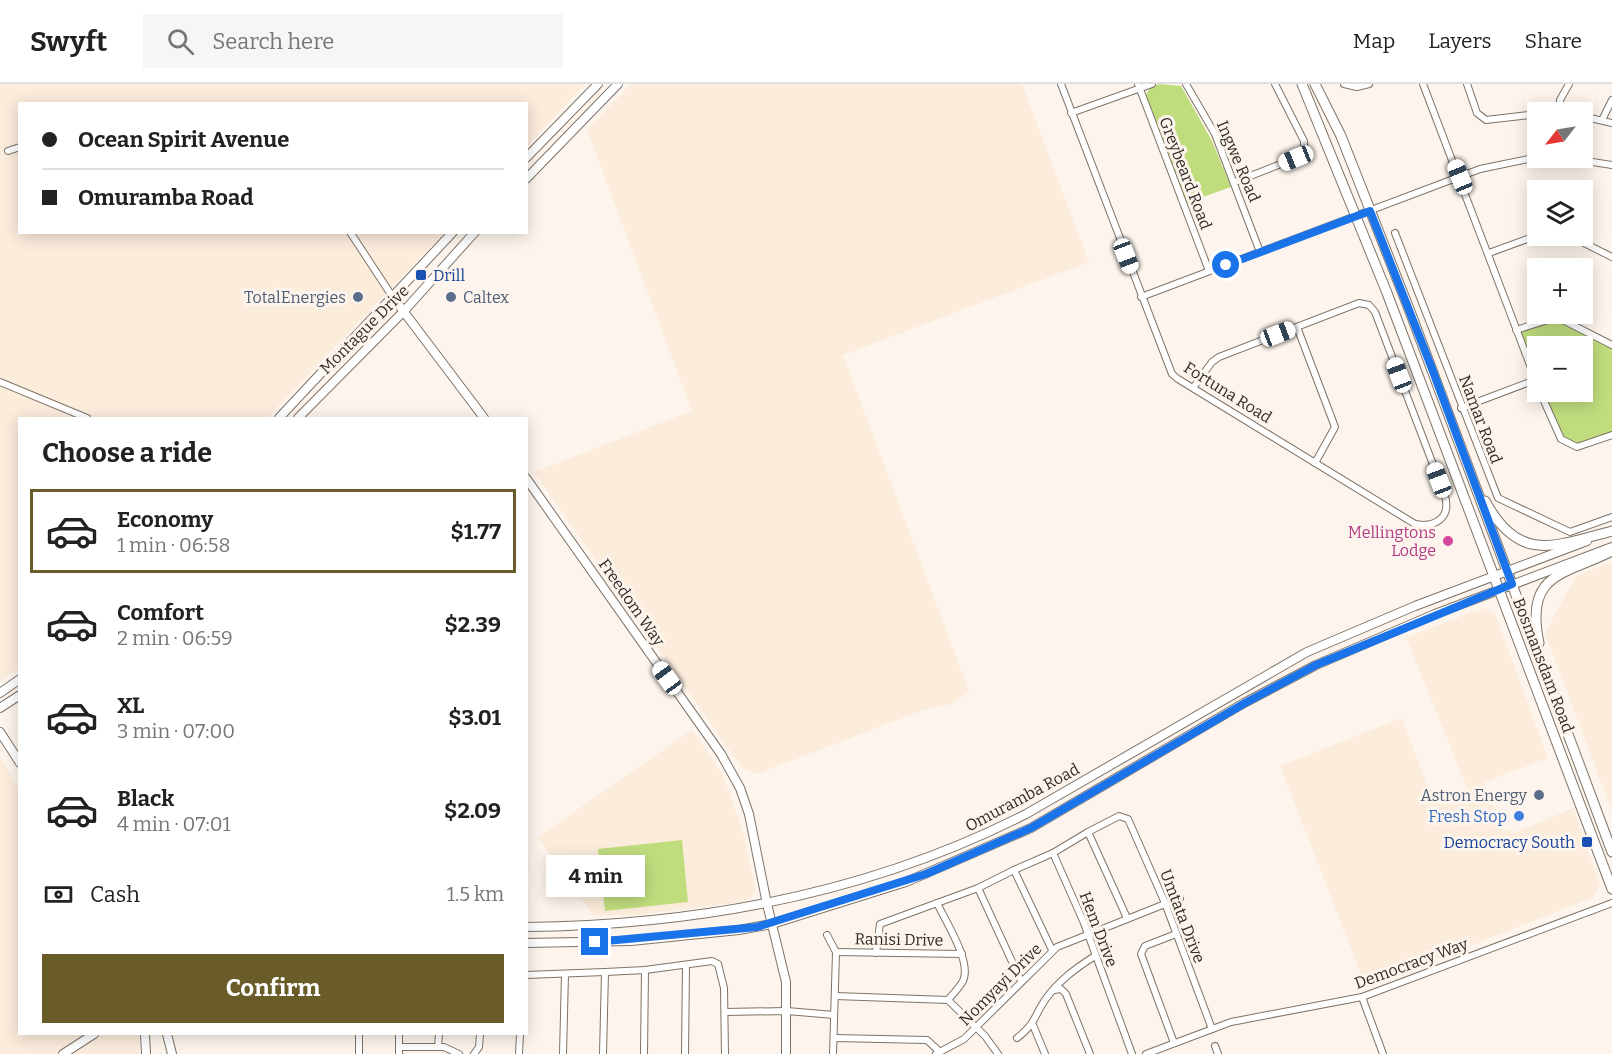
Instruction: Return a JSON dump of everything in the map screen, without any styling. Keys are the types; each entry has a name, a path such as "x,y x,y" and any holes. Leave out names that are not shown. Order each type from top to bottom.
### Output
{"main road":[{"path":"528,156 598,84"},
{"path":"528,177 618,84"},
{"name":"Bosmansdam Road","path":"1302,84 1387,293 1612,889"},
{"name":"Bosmansdam Road","path":"1316,84 1341,136 1370,211 1612,852"},
{"name":"Montague Drive","path":"280,417 451,234"},
{"name":"Montague Drive","path":"299,417 404,311 473,234"},
{"path":"392,296 483,417"},
{"path":"1472,478 1499,526 1525,543 1539,546 1561,544 1612,531"},
{"name":"Freedom Way","path":"528,481 726,763 749,814 786,982 786,1054"},
{"name":"Omuramba Road","path":"528,927 598,926 767,904 860,880 950,850 989,832 1105,769 1287,662 1414,606 1612,531"},
{"path":"1544,670 1535,624 1543,591 1560,572 1612,549"},
{"name":"Omuramba Road","path":"528,943 631,941 739,930 772,924 906,882 1031,828 1245,703 1316,665 1498,589 1612,549"},
{"path":"0,693 18,680"},
{"path":"0,708 18,696"},
{"path":"0,732 18,760"},
{"path":"63,1054 92,1035"},
{"path":"145,1035 146,1054"},
{"path":"167,1035 172,1054"}],"street":[{"name":"Fortuna Road","path":"1061,84 1170,371 1178,379 1415,524 1433,522 1444,517 1448,507 1445,496 1372,307 1359,303 1297,327"},
{"path":"1071,113 1138,86 1152,84"},
{"name":"Ingwe Road","path":"1186,84 1215,134 1260,252"},
{"path":"1235,182 1296,158 1304,149 1304,141 1275,84"},
{"path":"1344,84 1357,87 1369,84"},
{"path":"1423,84 1489,253 1527,359"},
{"path":"1467,84 1477,113 1486,120 1527,115"},
{"path":"1560,102 1569,84"},
{"name":"Greybeard Road","path":"1138,86 1209,272"},
{"path":"1602,120 1612,100"},
{"path":"1593,119 1612,123"},
{"path":"8,151 18,148"},
{"path":"1141,297 1460,177 1501,163 1527,159"},
{"path":"1593,162 1612,165"},
{"name":"Namar Road","path":"1395,233 1495,493 1502,501 1570,532 1612,517"},
{"path":"351,234 392,296"},
{"path":"1489,253 1527,239"},
{"path":"1590,246 1612,257"},
{"path":"1516,330 1557,317 1612,345"},
{"path":"1193,388 1215,359 1297,327 1335,425 1333,435 1315,463"},
{"path":"0,382 85,417"},
{"path":"1461,408 1527,386"},
{"path":"1544,402 1561,439 1577,447 1612,435"},
{"name":"Umtata Drive","path":"1088,832 1099,824 1124,816 1128,819 1165,903 1212,1029"},
{"path":"876,952 880,924 978,888 1053,853 1088,832 1126,918"},
{"name":"Hem Drive","path":"1053,853 1087,933 1132,1054"},
{"path":"1014,870 1052,950"},
{"path":"978,888 1021,981"},
{"name":"Nomyayi Drive","path":"937,1053 964,1039 1052,950 1087,933 1180,898"},
{"path":"937,903 962,954 965,967 963,980 948,1000"},
{"name":"Democracy Way","path":"1146,1054 1232,1022 1362,997 1612,903"},
{"path":"1174,1043 1140,954 1145,946 1176,934"},
{"path":"827,935 836,952 833,1054"},
{"name":"Ranisi Drive","path":"836,952 962,954"},
{"path":"1017,1038 1033,1025 1046,999 1054,990 1074,970 1095,956"},
{"path":"528,975 645,970 712,961 721,967 725,1012 725,1054"},
{"path":"685,1054 686,965"},
{"path":"644,1054 645,970"},
{"path":"603,1054 605,972"},
{"path":"562,1054 565,974"},
{"path":"1054,990 1061,989 1066,994 1090,1054"},
{"path":"835,996 948,1000 976,1027 996,1051 988,1054"},
{"path":"1362,997 1383,1054"},
{"path":"725,1012 787,1011 834,1015"},
{"path":"1033,1025 1045,1054"},
{"path":"359,1035 359,1054"},
{"path":"438,1047 439,1035"},
{"path":"474,1054 479,1047 480,1035"},
{"path":"519,1054 520,1035"},
{"path":"834,1038 927,1040 937,1053"},
{"path":"1215,1046 1218,1054"},
{"path":"399,1050 438,1047 450,1048 459,1054"}],"shaded area":[{"path":"0,84 585,84 528,145 528,102 18,102 18,234 443,234 268,417 18,417 18,669 0,681"},
{"path":"631,84 1022,84 1089,262 843,355 969,691 952,704 923,710 757,774 742,768 534,472 692,411 587,130"},
{"path":"1612,562 1612,811 1545,633 1576,576"},
{"path":"1484,608 1495,614 1548,758 1484,782 1503,831 1509,829 1512,834 1573,808 1600,884 1594,897 1366,987 1280,766 1402,718 1433,802 1467,788 1406,637"},
{"path":"692,730 722,773 742,828 756,891 748,901 637,915 594,916 538,837"},
{"path":"0,756 18,788 18,1035 139,1035 139,1054 0,1054"}],"green space":[{"path":"1159,84 1181,86 1212,141 1231,187 1186,203 1146,95 1150,88"},
{"path":"1533,324 1568,324 1612,345 1612,434 1580,445 1560,438 1544,402 1593,402 1593,336 1527,336 1527,360 1516,330"},
{"path":"682,840 688,902 605,911 598,849"}],"place":[{"name":"Drill","path":"421,275"},
{"name":"TotalEnergies","path":"358,297"},
{"name":"Caltex","path":"451,297"},
{"name":"Mellingtons Lodge","path":"1448,541"},
{"name":"Astron Energy","path":"1539,795"},
{"name":"Fresh Stop","path":"1519,816"},
{"name":"Democracy South","path":"1587,842"}],"route":[{"path":"595,942 631,941 757,927 788,920 906,882 1031,828 1134,770 1245,703 1316,665 1512,584 1431,366 1370,211 1226,265"}]}
